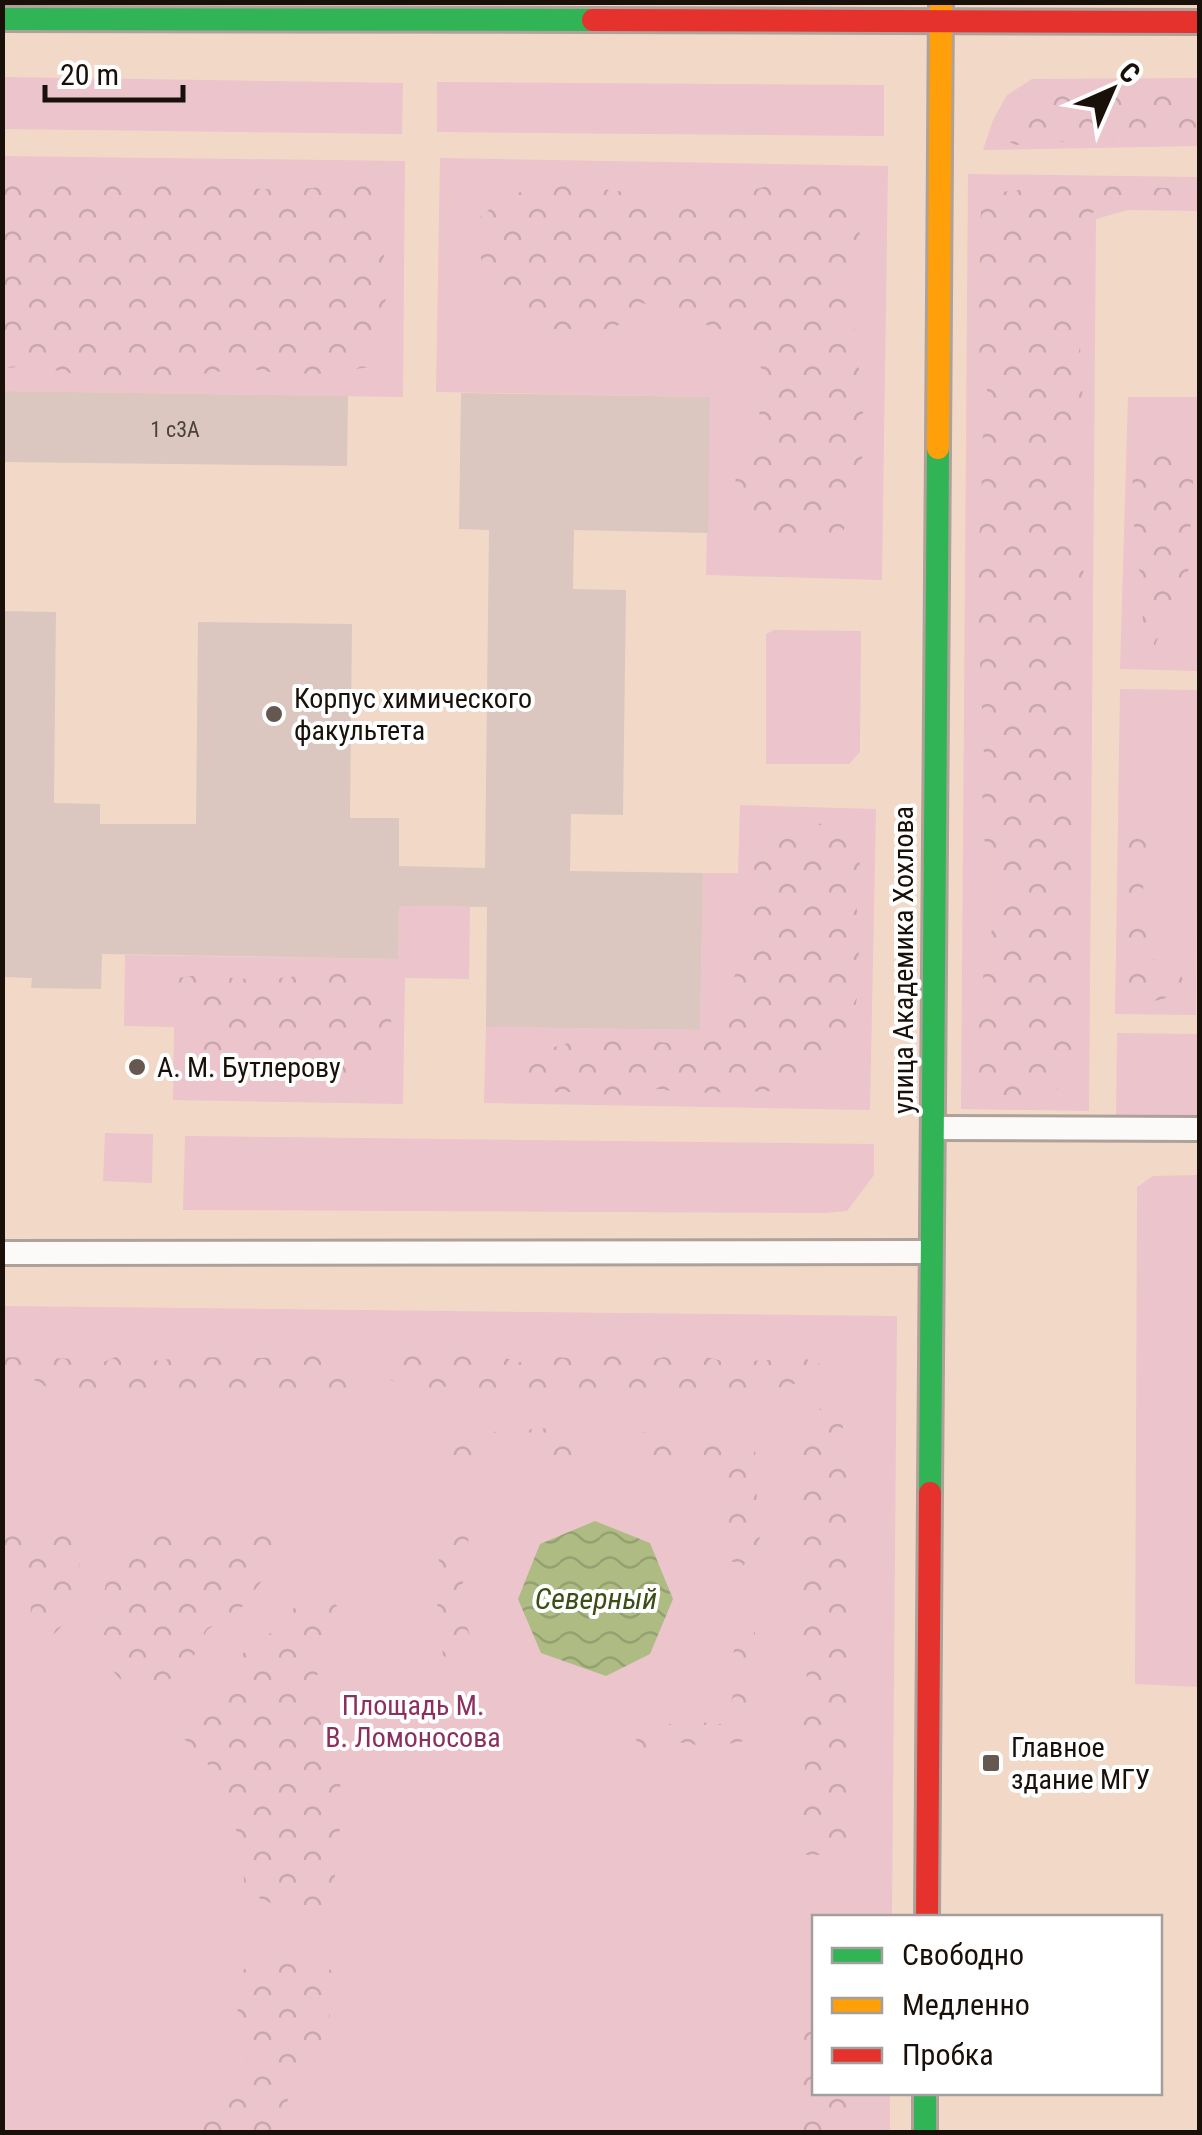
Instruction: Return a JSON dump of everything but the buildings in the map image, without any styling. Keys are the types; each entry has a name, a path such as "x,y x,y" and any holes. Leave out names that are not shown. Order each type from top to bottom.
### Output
{"street":[{"path":"2,18 940,12 1200,22"},
{"name":"улица Академика Хохлова","path":"926,1915 940,12"},
{"path":"925,2095 925,2132"}],"lane":[{"path":"932,1128 1200,1129"},
{"path":"2,1253 931,1252"}],"shaded area":[{"path":"3,3 1199,3 1199,2132 3,2132"}],"green space":[{"path":"3,77 403,83 402,134 3,129"},
{"path":"1199,78 1199,146 983,150 1007,95 1032,79"},
{"path":"437,82 884,85 884,136 437,132"},
{"path":"1199,89 1199,140 1159,137 1016,145 1005,140 1006,122 1028,100 1046,92 1084,90 1134,97"},
{"path":"3,156 405,161 403,397 3,391"},
{"path":"440,158 888,166 882,580 706,575 710,397 436,392"},
{"path":"968,174 1199,177 1199,211 1128,210 1096,219 1089,1111 961,1109"},
{"path":"173,178 246,188 293,189 366,178 375,199 385,249 382,269 389,289 370,367 317,374 244,368 116,379 34,366 3,368 3,183"},
{"path":"551,182 695,197 731,196 768,186 833,185 857,203 860,238 851,303 863,402 862,470 841,537 813,546 772,550 745,528 735,498 736,460 758,425 764,372 737,335 642,303 614,329 552,329 492,290 480,255 478,219 503,198"},
{"path":"1060,185 1199,189 1199,203 1120,204 1088,214 1079,237 1077,286 1083,407 1078,427 1077,542 1087,588 1079,610 1075,648 1078,787 1072,910 1080,1054 1071,1078 1047,1096 1030,1102 1001,1103 975,1067 974,1026 1001,880 981,832 984,756 978,545 981,445 990,405 978,344 981,209 1001,192"},
{"path":"1128,397 1199,397 1199,671 1120,669"},
{"path":"1170,445 1194,464 1188,575 1171,604 1154,648 1142,647 1143,600 1131,501 1133,477 1142,450"},
{"path":"774,630 861,631 860,752 849,764 766,764 766,634"},
{"path":"1120,689 1199,690 1196,1015 1115,1014"},
{"path":"740,805 876,809 870,1110 484,1103 486,1027 700,1030 703,873 738,873"},
{"path":"1134,819 1147,830 1143,890 1153,959 1174,967 1186,983 1164,999 1150,1001 1124,991 1121,971 1126,914 1121,861 1124,822"},
{"path":"828,822 855,843 860,865 856,905 860,928 857,998 851,1045 813,1079 798,1087 774,1091 685,1093 658,1089 618,1096 546,1092 530,1086 528,1065 538,1052 575,1041 612,1041 633,1035 701,1047 745,949 759,889 750,850 767,829"},
{"path":"399,906 470,907 469,979 405,978 403,1104 173,1100 174,1027 124,1026 125,955 398,959"},
{"path":"352,974 378,986 386,997 394,1035 385,1052 368,1068 330,1085 253,1079 232,1091 212,1082 205,1064 203,1031 176,1001 174,979 202,975 264,979"},
{"path":"1117,1033 1199,1034 1199,1119 1116,1118"},
{"path":"105,1133 153,1134 152,1183 103,1181"},
{"path":"185,1136 874,1144 874,1175 847,1211 825,1213 183,1210"},
{"path":"1199,1175 1199,1687 1135,1684 1137,1187 1153,1176"},
{"name":"Площадь М. В. Ломоносова","path":"3,1306 897,1316 892,1915 812,1915 812,2095 890,2095 890,2132 3,2132"},
{"path":"396,1354 502,1356 517,1363 541,1356 584,1355 676,1360 702,1356 735,1364 806,1359 820,1364 803,1379 782,1386 769,1397 713,1398 683,1391 673,1396 561,1396 542,1388 496,1392 438,1386 424,1391 398,1384 370,1361 377,1355 385,1361"},
{"path":"118,1356 152,1361 341,1356 367,1391 67,1390 48,1388 22,1373 2,1369 3,1357 78,1359 84,1370"},
{"path":"839,1387 852,1400 837,1452 850,1480 852,1774 847,1847 825,1855 806,1855 800,1833 807,1678 801,1640 805,1563 801,1429"},
{"path":"550,1428 566,1432 581,1446 575,1463 556,1468 532,1448 506,1436 480,1451 474,1471 454,1474 442,1468 439,1454 451,1432"},
{"path":"644,1432 700,1448 726,1440 755,1446 762,1530 756,1550 743,1566 726,1559 723,1529 729,1494 711,1466 625,1464 627,1444"},
{"path":"2,1524 29,1526 81,1524 97,1540 80,1561 67,1621 51,1637 28,1629 32,1601 21,1584 3,1575"},
{"path":"455,1525 468,1532 463,1599 475,1652 465,1661 443,1656 436,1592 437,1535"},
{"path":"147,1528 273,1530 272,1567 243,1606 207,1630 195,1654 178,1674 142,1695 119,1678 93,1648 106,1630 104,1592 125,1540"},
{"path":"313,1586 342,1610 340,1630 312,1688 337,1746 340,1830 320,1861 334,1867 336,1889 327,1905 297,1913 245,1888 239,1837 219,1788 205,1758 184,1739 186,1713 224,1678 245,1651 275,1630"},
{"path":"755,1632 751,1708 744,1741 711,1747 663,1740 658,1748 641,1748 634,1736 656,1727 691,1722 726,1725 733,1694 731,1660 739,1634"},
{"path":"317,1959 333,1972 331,2046 322,2066 294,2086 274,2132 186,2132 209,2102 229,2090 248,2071 244,2051 236,2038 243,1970 261,1960"},
{"path":"810,2024 812,2095 853,2095 851,2132 801,2132 804,2031"}],"water":[{"name":"Северный","path":"595,1521 650,1543 673,1599 650,1654 606,1676 541,1653 518,1599 540,1544"}],"traffic: fast":[{"path":"2,19 593,20"},
{"path":"930,1493 938,448"},
{"path":"925,2095 925,2132"}],"traffic: slow":[{"path":"938,448 941,2"}],"traffic: jam":[{"path":"593,20 1200,22"},
{"path":"927,1915 930,1493"}],"place":[{"name":"Корпус химического факультета","path":"274,714"},
{"name":"А. М. Бутлерову","path":"137,1067"},
{"name":"Главное здание МГУ","path":"991,1763"}]}
